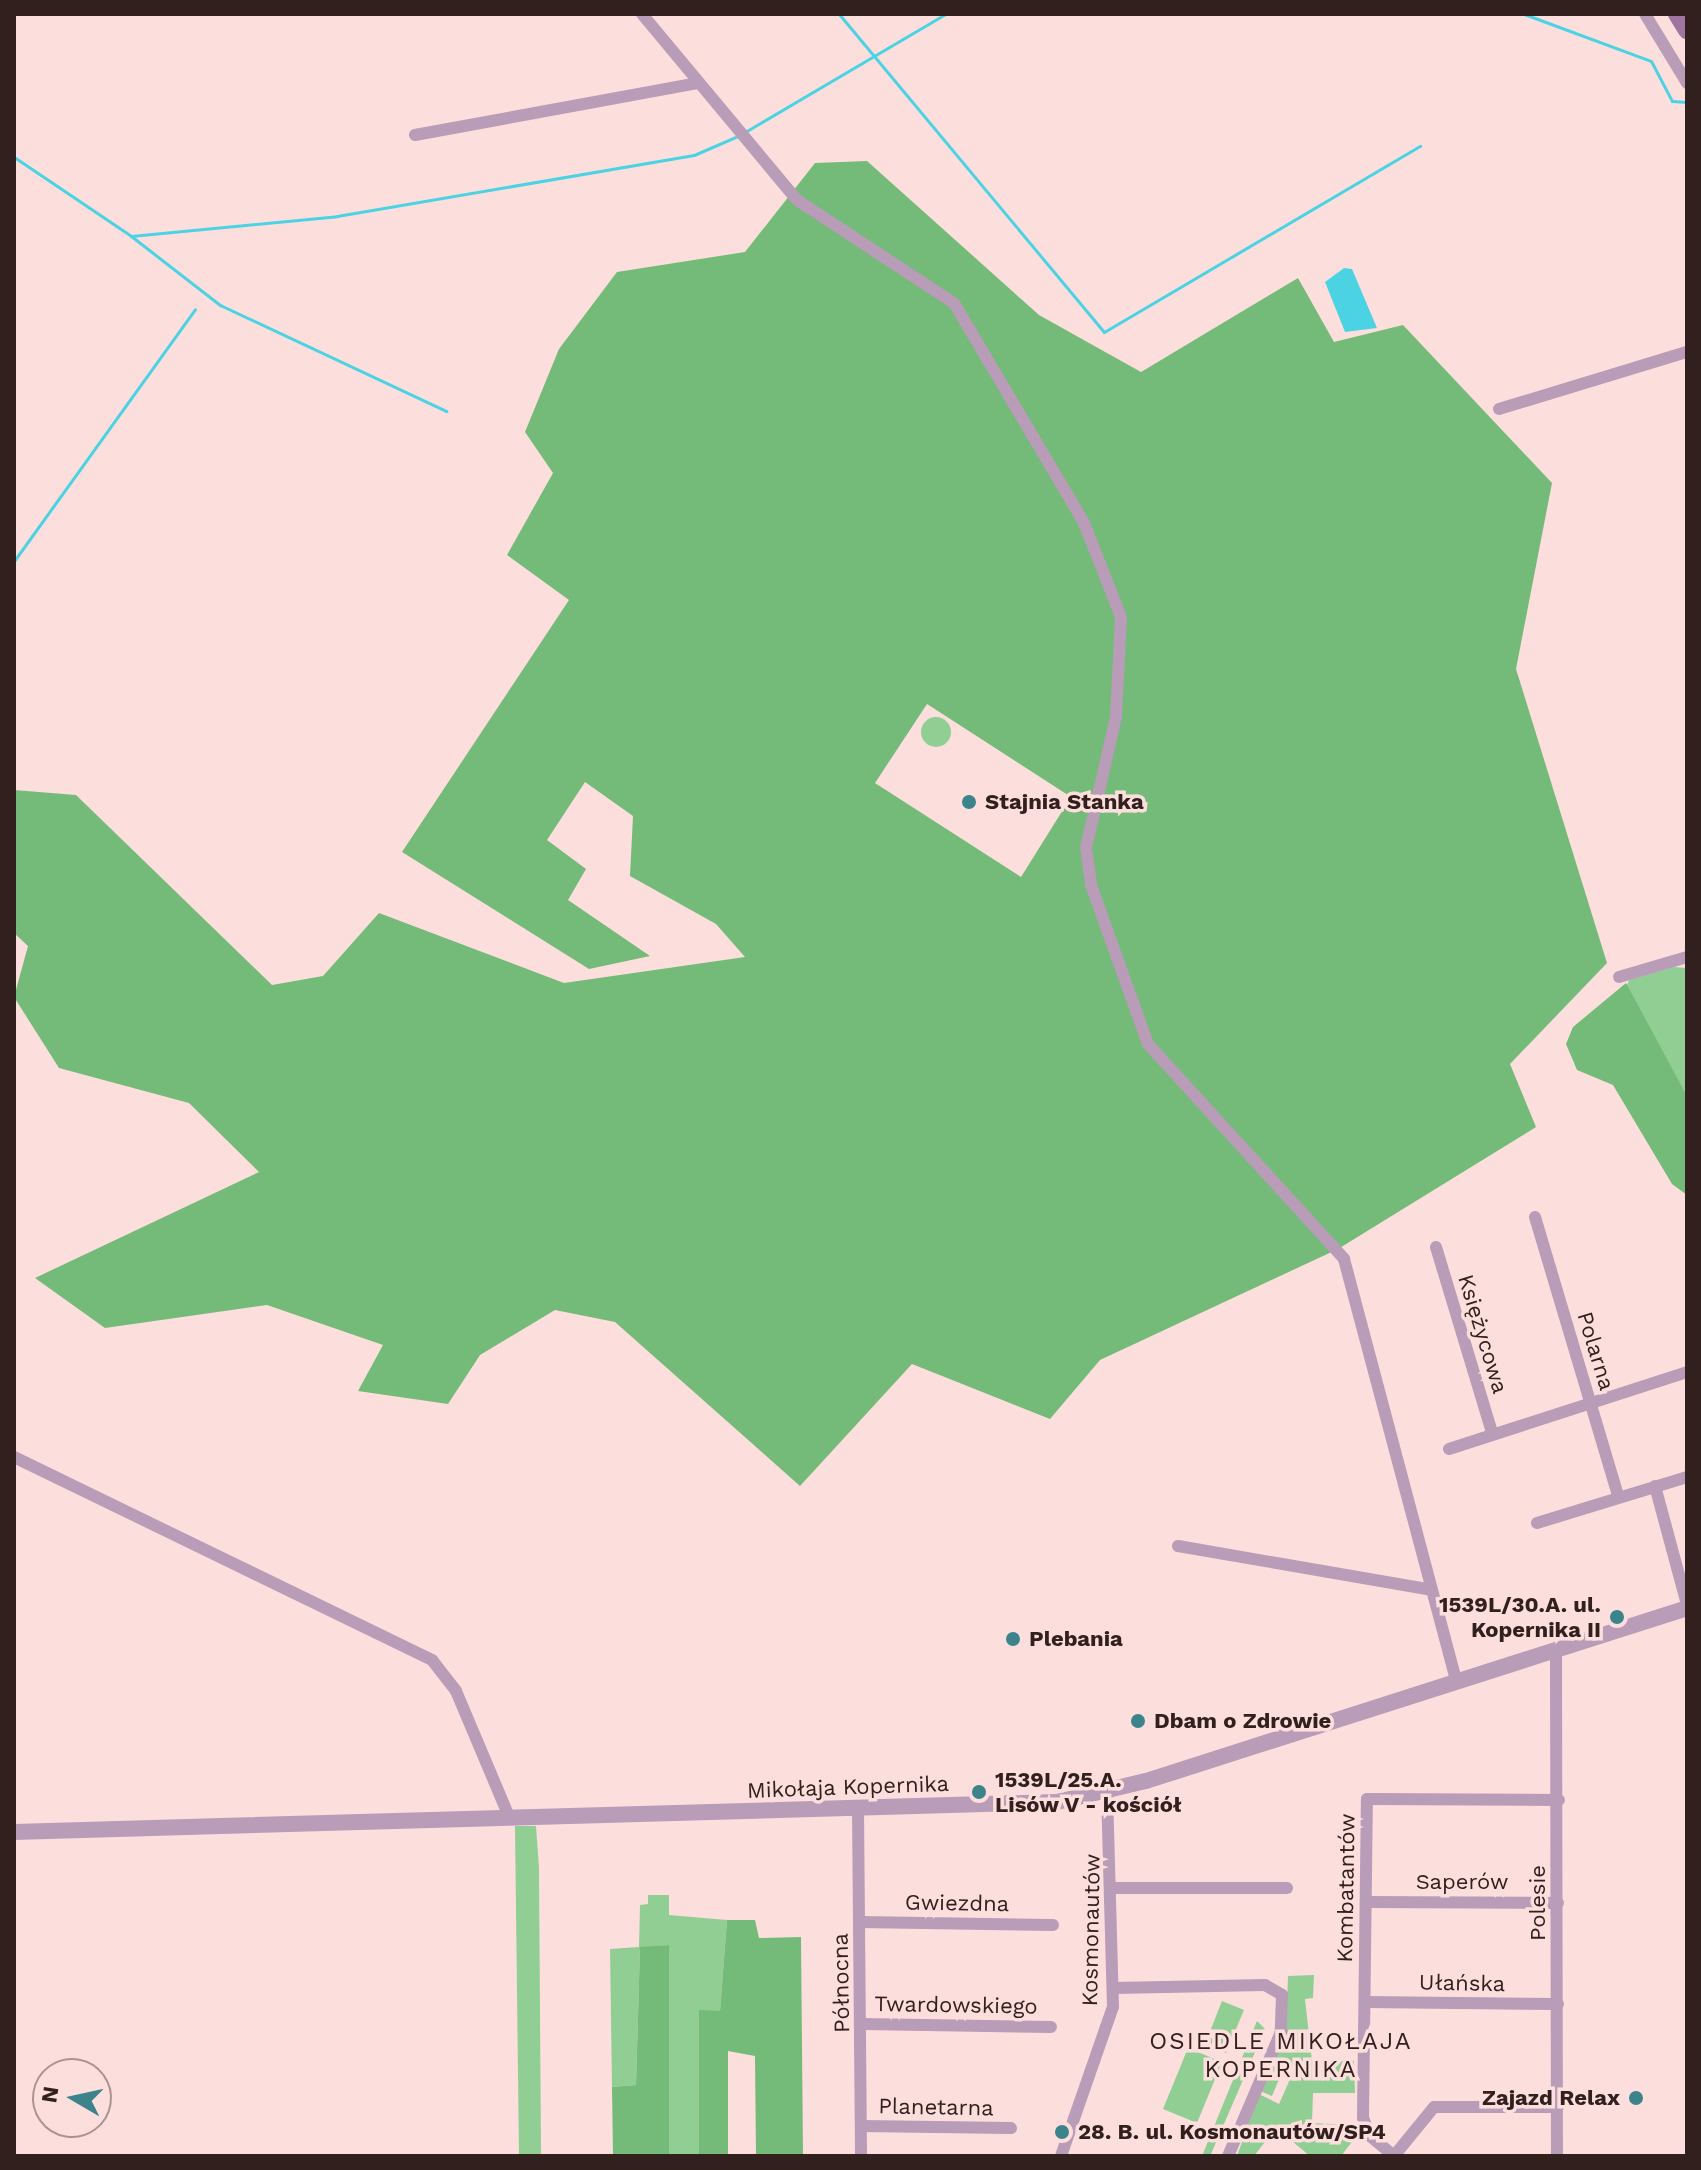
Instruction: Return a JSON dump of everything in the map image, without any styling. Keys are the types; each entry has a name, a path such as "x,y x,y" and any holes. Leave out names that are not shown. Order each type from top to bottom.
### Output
{"main road":[{"path":"1677,14 1687,30"}],"street":[{"path":"642,14 743,144 797,200 954,303 1084,523 1121,617 1116,717 1086,848 1091,885 1148,1044 1344,1259 1428,1589 1457,1683"},
{"path":"1645,14 1687,83"},
{"path":"415,135 697,83"},
{"path":"1499,409 1687,352"},
{"path":"1619,977 1687,957"},
{"name":"Polarna","path":"1535,1217 1618,1496"},
{"name":"Księżycowa","path":"1436,1247 1492,1432"},
{"path":"1449,1449 1590,1398 1687,1372"},
{"path":"14,1457 425,1655 451,1681 510,1819"},
{"path":"1537,1523 1687,1477"},
{"path":"1655,1486 1687,1606"},
{"path":"1178,1546 1428,1589"},
{"name":"Mikołaja Kopernika","path":"14,1832 1041,1803 1107,1792 1457,1683 1687,1606"},
{"name":"Polesie","path":"1556,1650 1559,1800 1557,2156"},
{"name":"Kosmonautów","path":"1061,2156 1104,2045 1114,1988 1113,1888 1107,1792"},
{"name":"Kombatantów","path":"1394,2156 1370,2136 1363,2118 1367,1799 1559,1800"},
{"name":"Północna","path":"858,1809 861,2156"},
{"path":"1113,1888 1287,1888"},
{"name":"Saperów","path":"1366,1902 1558,1903"},
{"name":"Gwiezdna","path":"860,1922 1053,1925"},
{"path":"1114,1988 1279,1990 1284,2024 1228,2156"},
{"name":"Ułańska","path":"1365,2002 1558,2004"},
{"name":"Twardowskiego","path":"862,2024 1051,2027"},
{"path":"1394,2156 1434,2107 1558,2107"},
{"name":"Planetarna","path":"861,2126 1011,2128"}],"green space":[{"path":"867,161 1039,315 1141,372 1298,278 1334,342 1403,325 1552,483 1516,669 1607,963 1510,1064 1536,1127 1338,1249 1100,1360 1050,1419 912,1364 800,1486 615,1322 555,1310 480,1355 448,1404 358,1391 383,1345 267,1305 105,1328 35,1278 259,1172 189,1103 59,1068 14,997 28,946 14,933 14,790 76,795 272,985 323,976 379,913 564,983 745,957 716,924 630,876 633,816 585,782 547,840 586,869 568,900 650,956 589,969 402,852 569,600 507,555 553,473 525,432 559,349 617,272 745,252 815,163","holes":["927,704 1071,797 1021,877 875,783"]},
{"path":"936,717 942,718 950,726 950,738 942,746 936,747 930,746 922,738 921,732 922,726 930,718"},
{"path":"1674,967 1687,968 1687,1096 1626,988 1629,980"},
{"path":"1626,983 1687,1096 1687,1195 1672,1184 1613,1085 1577,1070 1566,1044 1573,1027"},
{"path":"515,1826 536,1826 541,2156 519,2156"},
{"path":"648,1895 669,1895 669,1915 727,1920 720,2012 699,2011 699,2156 669,2156 669,1945 640,1948 636,2085 612,2087 610,1949 639,1947 640,1905 648,1904"},
{"path":"727,1920 755,1920 759,1938 801,1937 803,2156 756,2156 755,2056 728,2051 728,2156 699,2156 699,2010 720,2011"},
{"path":"669,1945 669,2156 613,2156 612,2087 636,2085 640,1947"},
{"path":"1314,1975 1313,1998 1305,1999 1312,2061 1354,2061 1355,2093 1313,2093 1312,2123 1354,2125 1355,2138 1341,2156 1310,2156 1276,2128 1254,2156 1237,2156 1259,2094 1279,2104 1295,2068 1285,2065 1272,2096 1260,2091 1286,2031 1288,1976"},
{"path":"1222,2001 1244,2010 1226,2053 1205,2044"},
{"path":"1257,2021 1265,2029 1211,2154 1202,2156"},
{"path":"1188,2048 1222,2062 1197,2123 1163,2109"}],"water":[{"path":"1344,268 1352,269 1377,328 1345,332 1325,282"}],"waterway":[{"path":"839,14 1104,332 1420,146"},
{"path":"745,132 945,14"},
{"path":"1524,14 1651,61 1672,101 1687,102"},
{"path":"14,157 131,236 337,216 694,155 738,136"},
{"path":"131,236 220,305 446,411"},
{"path":"14,561 195,309"}],"place":[{"name":"Stajnia Stanka","path":"969,802"},
{"name":"1539L/30.A. ul. Kopernika II","path":"1617,1617"},
{"name":"Plebania","path":"1013,1639"},
{"name":"Dbam o Zdrowie","path":"1138,1721"},
{"name":"1539L/25.A. Lisów V - kościół","path":"979,1792"},
{"name":"Zajazd Relax","path":"1636,2098"},
{"name":"28. B. ul. Kosmonautów/SP4","path":"1062,2132"}],"district":[{"name":"OSIEDLE MIKOŁAJA KOPERNIKA","path":"1281,2056"}]}
